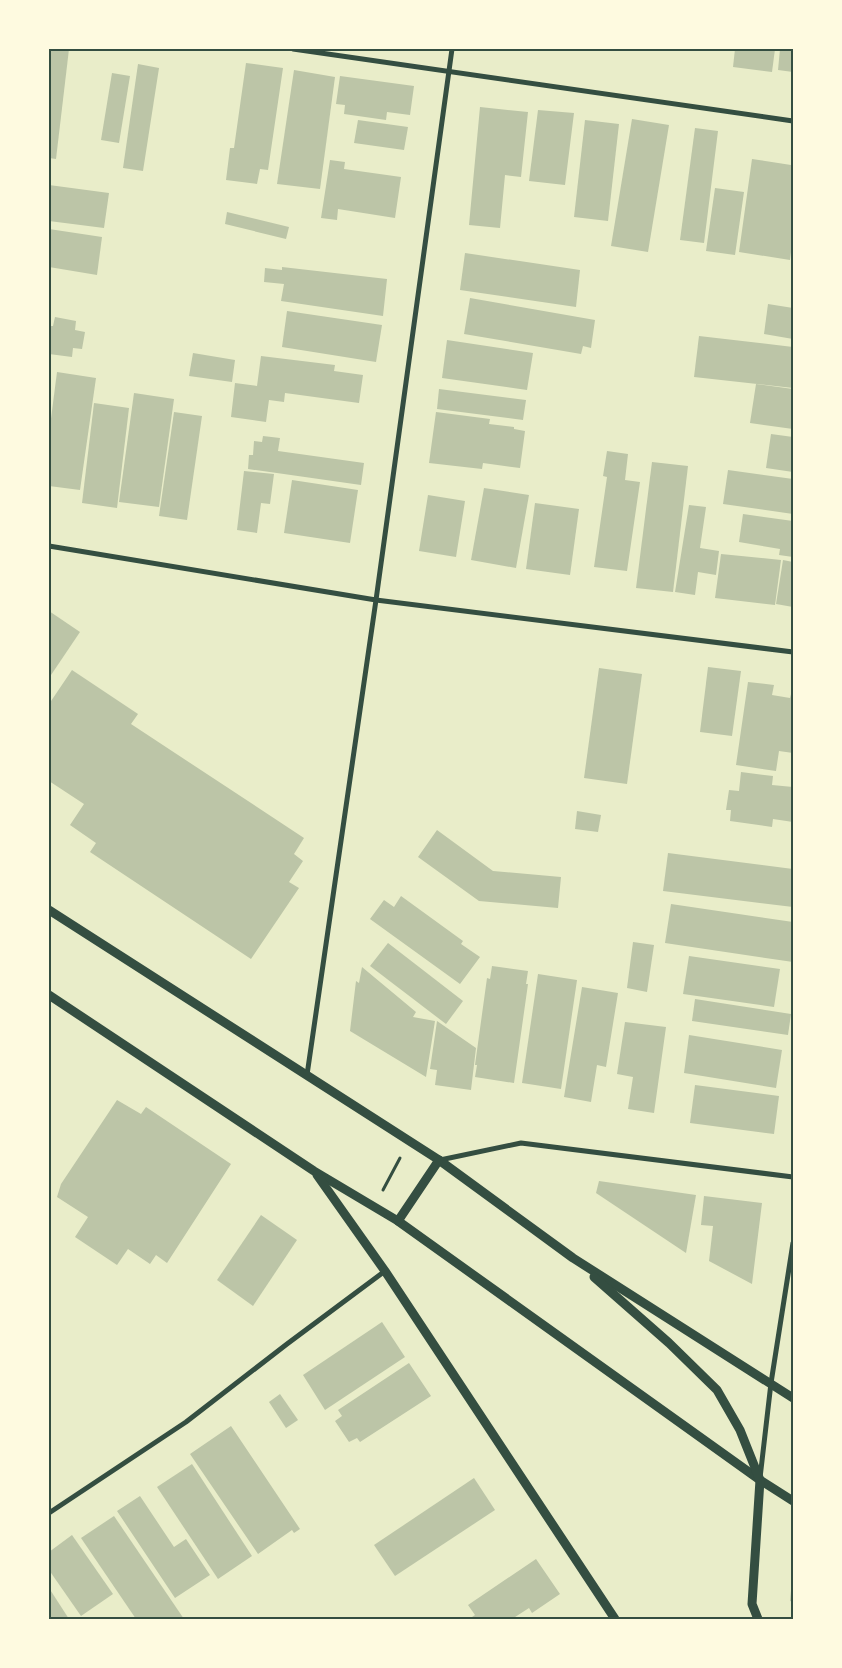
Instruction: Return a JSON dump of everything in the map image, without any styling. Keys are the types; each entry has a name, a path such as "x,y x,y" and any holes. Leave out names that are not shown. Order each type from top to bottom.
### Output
{"street":[{"path":"293,49 793,121"},
{"path":"307,1076 376,600 452,49"},
{"path":"49,546 376,600 793,652"},
{"path":"49,910 440,1160 573,1258 793,1398"},
{"path":"49,995 314,1171 398,1222 760,1480 793,1501"},
{"path":"398,1222 440,1160 521,1143 793,1177"},
{"path":"314,1171 385,1271 615,1619"},
{"path":"758,1619 752,1604 760,1480 771,1383 793,1243"},
{"path":"573,1258 669,1343 717,1390 740,1430 760,1480"},
{"path":"49,1513 186,1422 385,1271"}],"path":[{"path":"380,1196 400,1157"}],"building":[{"path":"49,49 69,49 56,159 49,158"},
{"path":"735,49 775,49 772,72 733,67"},
{"path":"780,49 793,49 793,72 778,70"},
{"path":"246,63 283,68 268,170 260,169 257,184 226,180 230,148 234,148"},
{"path":"138,64 159,68 143,171 123,168"},
{"path":"294,70 335,77 320,189 277,184"},
{"path":"112,73 130,76 119,143 101,140"},
{"path":"340,76 414,86 410,115 387,112 386,120 344,114 345,105 336,104"},
{"path":"480,107 528,112 521,177 505,175 500,228 469,225"},
{"path":"538,110 574,113 565,185 529,181"},
{"path":"632,119 669,125 648,252 611,246"},
{"path":"358,120 408,127 404,150 354,143"},
{"path":"585,120 619,124 608,221 574,217"},
{"path":"695,128 718,131 704,243 680,240"},
{"path":"792,158 793,236 790,260 739,252 752,159 791,165"},
{"path":"330,160 345,162 344,169 401,177 395,218 338,209 337,220 321,218"},
{"path":"49,185 109,193 104,228 49,221"},
{"path":"715,188 744,192 735,255 706,251"},
{"path":"227,212 289,227 286,239 225,224"},
{"path":"49,229 102,237 97,275 49,267"},
{"path":"465,253 580,270 576,307 460,290"},
{"path":"282,267 387,279 383,316 281,301 284,284 264,282 265,268 282,270"},
{"path":"470,298 595,320 591,348 583,346 581,354 464,334"},
{"path":"768,304 793,308 793,339 764,334"},
{"path":"287,311 382,325 376,362 282,347"},
{"path":"55,317 76,321 75,330 85,332 82,349 73,348 72,357 49,354 49,326 53,326"},
{"path":"699,336 793,347 793,388 694,377"},
{"path":"447,340 533,353 527,390 442,378"},
{"path":"193,353 235,360 232,382 189,376"},
{"path":"261,356 335,365 334,371 363,375 359,403 285,393 284,402 269,400 266,422 231,417 235,383 257,386"},
{"path":"57,372 96,378 80,490 49,486 49,434"},
{"path":"756,384 793,389 793,429 750,423"},
{"path":"439,389 526,400 523,420 437,409"},
{"path":"134,393 174,399 159,507 119,502"},
{"path":"94,403 129,408 117,508 82,503"},
{"path":"174,412 202,416 187,520 159,516"},
{"path":"436,412 490,419 489,424 514,427 514,429 525,431 520,468 483,463 482,469 429,463"},
{"path":"771,434 793,437 793,472 766,468"},
{"path":"263,436 280,438 278,451 364,463 361,485 248,469 249,455 253,455 254,441 262,442"},
{"path":"607,451 628,454 625,480 640,482 627,571 594,567 607,477 603,476"},
{"path":"652,462 688,466 673,592 636,588"},
{"path":"728,470 793,479 793,514 723,504"},
{"path":"244,471 274,474 270,504 261,503 257,533 237,530"},
{"path":"292,480 358,490 350,543 284,533"},
{"path":"484,488 529,495 516,568 471,560"},
{"path":"428,495 465,501 456,557 419,551"},
{"path":"535,503 579,509 570,575 526,569"},
{"path":"689,505 706,507 700,548 719,551 716,575 698,572 695,595 675,592"},
{"path":"743,514 793,521 793,557 779,555 780,549 739,542"},
{"path":"721,554 781,560 775,605 715,598"},
{"path":"783,560 793,562 793,607 776,604"},
{"path":"49,611 80,632 49,678"},
{"path":"708,667 741,671 732,736 700,732"},
{"path":"599,668 642,674 627,784 584,778"},
{"path":"72,670 138,714 131,724 304,838 294,854 303,861 289,882 299,888 251,959 90,852 96,843 70,825 84,804 49,781 49,704"},
{"path":"748,682 774,685 772,695 790,698 793,686 793,753 779,751 776,771 736,765"},
{"path":"741,772 773,776 772,785 793,787 793,822 773,819 772,827 730,821 731,810 726,810 729,790 739,791"},
{"path":"577,811 601,815 598,832 575,829"},
{"path":"437,830 493,871 561,877 558,908 479,901 418,857"},
{"path":"668,853 793,869 793,907 663,891"},
{"path":"401,896 463,941 461,944 480,957 460,984 370,919 384,900 394,907"},
{"path":"671,904 793,922 793,962 665,943"},
{"path":"633,942 654,945 647,992 627,988"},
{"path":"388,943 463,1001 446,1024 370,966"},
{"path":"689,956 780,969 774,1007 683,994"},
{"path":"492,966 528,971 526,984 528,984 514,1083 475,1077 487,978 490,979"},
{"path":"362,967 416,1012 413,1017 435,1021 426,1077 350,1031 356,981 359,983"},
{"path":"538,974 577,980 561,1089 522,1083"},
{"path":"582,987 618,993 606,1067 597,1065 591,1102 564,1097"},
{"path":"695,999 791,1014 788,1035 692,1021"},
{"path":"437,1021 476,1048 471,1090 435,1085 437,1070 430,1069"},
{"path":"625,1022 666,1027 654,1113 628,1109 633,1077 617,1074"},
{"path":"689,1035 782,1050 776,1088 684,1073"},
{"path":"695,1085 779,1096 774,1134 690,1123"},
{"path":"117,1100 141,1114 146,1107 231,1164 167,1263 156,1255 150,1264 128,1249 117,1265 75,1237 88,1217 57,1197 61,1184"},
{"path":"599,1181 696,1195 686,1253 596,1193"},
{"path":"704,1196 762,1203 752,1284 709,1261 713,1226 701,1225"},
{"path":"261,1215 297,1240 253,1306 217,1280"},
{"path":"382,1322 405,1357 325,1410 303,1375"},
{"path":"409,1363 431,1396 360,1442 357,1438 349,1442 335,1421 342,1416 338,1410"},
{"path":"280,1394 298,1420 286,1428 269,1402"},
{"path":"231,1426 300,1529 294,1533 292,1530 258,1554 190,1454"},
{"path":"192,1464 252,1556 218,1579 157,1487"},
{"path":"474,1478 495,1510 395,1576 374,1545"},
{"path":"140,1496 174,1547 186,1539 210,1575 175,1598 117,1511"},
{"path":"114,1516 184,1619 136,1619 81,1538"},
{"path":"72,1535 113,1594 81,1616 49,1570 49,1552"},
{"path":"536,1559 560,1594 532,1613 529,1608 512,1619 469,1619 475,1615 468,1605"},
{"path":"793,1580 793,1602 790,1601"},
{"path":"49,1588 69,1619 49,1619"}]}
